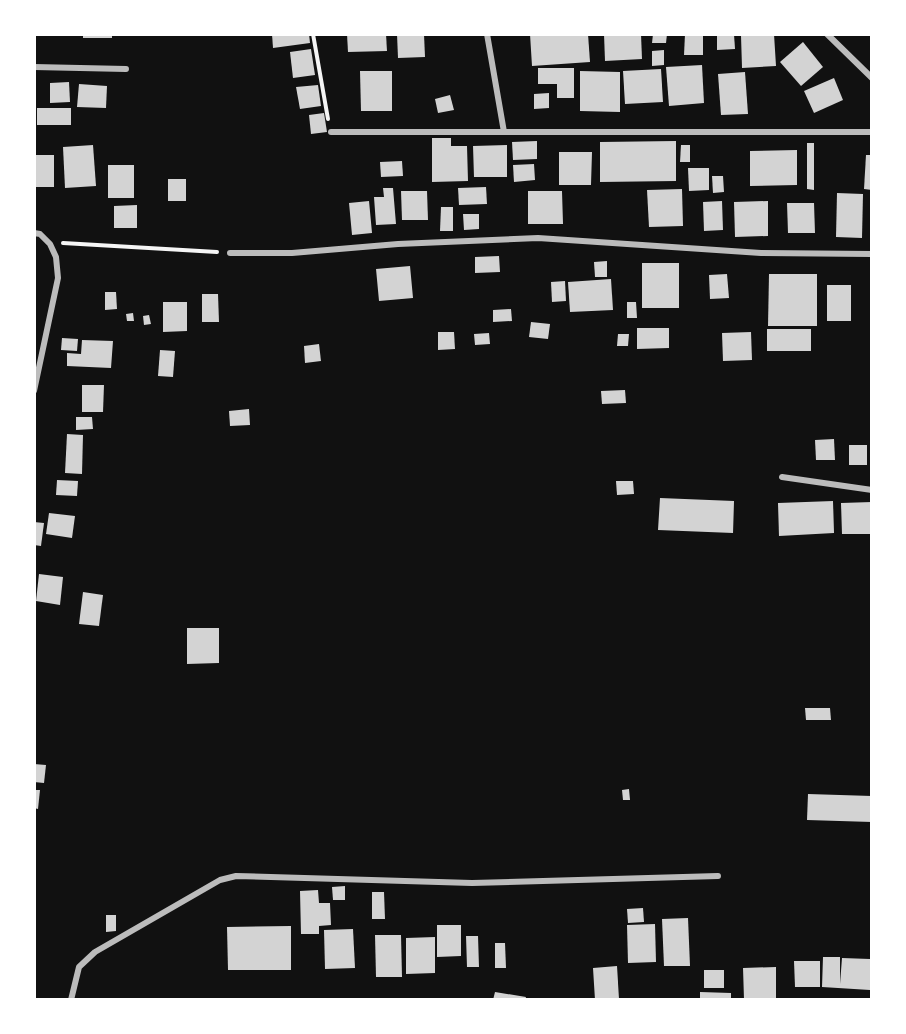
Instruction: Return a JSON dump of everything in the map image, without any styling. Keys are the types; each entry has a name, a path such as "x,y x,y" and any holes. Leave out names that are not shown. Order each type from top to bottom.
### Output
{"street":[{"path":"487,34 504,132"},
{"path":"827,34 872,78"},
{"path":"34,67 126,69"},
{"path":"331,132 872,132"},
{"path":"34,233 40,234 50,244 56,257 58,278 34,391"},
{"path":"230,253 292,253 398,244 538,238 761,253 872,254"},
{"path":"782,477 872,490"},
{"path":"71,999 79,967 95,952 220,880 236,876 472,883 718,876"}],"path":[{"path":"313,34 331,132"},
{"path":"50,244 79,243 230,253"}],"building":[{"path":"83,34 112,34 112,38 83,38"},
{"path":"272,34 309,34 310,43 273,48"},
{"path":"347,34 386,34 387,51 348,52"},
{"path":"397,34 424,34 425,57 398,58"},
{"path":"530,34 588,34 590,62 532,66"},
{"path":"604,34 641,34 642,59 605,61"},
{"path":"653,34 667,34 666,43 652,43"},
{"path":"685,34 703,34 703,55 684,55"},
{"path":"717,34 734,34 735,49 717,50"},
{"path":"774,34 776,66 742,68 741,36"},
{"path":"803,42 823,67 801,86 780,62"},
{"path":"311,49 315,75 293,78 290,52"},
{"path":"664,50 664,65 652,66 652,51"},
{"path":"702,65 704,103 669,106 666,67"},
{"path":"538,68 574,68 574,98 557,98 557,84 538,84"},
{"path":"661,69 663,102 625,104 623,71"},
{"path":"360,71 392,71 392,111 361,111"},
{"path":"580,71 620,72 620,112 580,111"},
{"path":"745,72 748,114 721,115 718,74"},
{"path":"834,78 843,100 814,113 804,91"},
{"path":"69,82 70,102 50,103 50,83"},
{"path":"79,84 107,86 106,108 77,107"},
{"path":"318,85 321,106 300,109 296,87"},
{"path":"549,93 549,108 534,109 534,94"},
{"path":"450,95 454,110 438,113 435,99"},
{"path":"37,108 71,108 71,125 37,125"},
{"path":"324,113 327,132 311,134 309,115"},
{"path":"432,138 451,138 451,146 467,146 468,181 432,182"},
{"path":"537,141 537,159 513,160 512,142"},
{"path":"676,141 676,181 600,182 600,142"},
{"path":"807,143 814,143 814,190 807,189"},
{"path":"93,145 96,186 65,188 63,147"},
{"path":"507,145 507,177 474,177 473,146"},
{"path":"681,145 690,145 690,162 680,162"},
{"path":"797,150 797,185 750,186 750,151"},
{"path":"559,152 592,152 591,185 559,185"},
{"path":"34,155 54,155 54,187 34,187"},
{"path":"866,155 872,155 872,190 864,189"},
{"path":"402,161 403,176 381,177 380,162"},
{"path":"534,164 535,180 514,182 513,165"},
{"path":"108,165 134,165 134,198 108,198"},
{"path":"688,168 709,168 709,190 689,191"},
{"path":"712,176 723,176 724,192 713,193"},
{"path":"168,179 186,179 186,201 168,201"},
{"path":"486,187 487,204 459,205 458,188"},
{"path":"383,188 393,188 396,224 376,225 374,197 384,197"},
{"path":"682,189 683,226 649,227 647,190"},
{"path":"401,191 427,191 428,220 402,220"},
{"path":"528,191 562,191 563,224 528,224"},
{"path":"837,193 863,194 862,238 836,237"},
{"path":"369,201 372,233 352,235 349,203"},
{"path":"722,201 723,230 704,231 703,202"},
{"path":"768,201 768,236 735,237 734,202"},
{"path":"787,203 814,203 815,233 788,233"},
{"path":"137,205 137,228 114,228 114,206"},
{"path":"441,207 453,207 453,231 440,231"},
{"path":"463,214 479,214 479,229 464,230"},
{"path":"499,256 500,272 475,273 475,257"},
{"path":"607,261 607,277 595,277 594,262"},
{"path":"642,263 679,263 679,308 642,308"},
{"path":"410,266 413,298 379,301 376,269"},
{"path":"727,274 729,298 710,299 709,275"},
{"path":"769,274 817,274 817,326 768,326"},
{"path":"611,279 613,310 570,312 568,282"},
{"path":"565,281 566,301 552,302 551,282"},
{"path":"827,285 851,285 851,321 827,321"},
{"path":"105,292 116,292 117,309 105,310"},
{"path":"202,294 218,294 219,322 202,322"},
{"path":"163,302 187,302 187,331 163,332"},
{"path":"627,302 636,302 637,318 627,318"},
{"path":"511,309 512,321 493,322 493,310"},
{"path":"133,313 134,321 127,321 126,314"},
{"path":"149,315 151,324 144,325 143,316"},
{"path":"531,322 550,324 548,339 529,337"},
{"path":"637,328 669,328 669,348 637,349"},
{"path":"767,329 811,329 811,351 767,351"},
{"path":"438,332 454,332 455,349 438,350"},
{"path":"751,332 752,360 723,361 722,333"},
{"path":"489,333 490,344 475,345 474,334"},
{"path":"618,334 629,334 628,346 617,346"},
{"path":"62,338 78,339 77,351 61,350"},
{"path":"82,340 113,341 111,368 67,366 67,353 81,354"},
{"path":"319,344 321,361 305,363 304,346"},
{"path":"160,350 175,351 173,377 158,376"},
{"path":"82,385 104,385 103,412 82,412"},
{"path":"625,390 626,403 602,404 601,391"},
{"path":"249,409 250,425 230,426 229,411"},
{"path":"76,417 92,417 93,429 76,430"},
{"path":"67,434 83,435 82,474 65,473"},
{"path":"834,439 835,460 816,460 815,440"},
{"path":"849,445 867,445 867,465 849,465"},
{"path":"57,480 78,481 77,496 56,495"},
{"path":"616,481 633,481 634,494 617,495"},
{"path":"660,498 734,501 733,533 658,530"},
{"path":"833,501 834,533 779,536 778,503"},
{"path":"872,502 872,534 842,534 841,503"},
{"path":"49,513 75,516 72,538 46,534"},
{"path":"34,522 44,523 41,546 34,545"},
{"path":"39,574 63,577 60,605 36,601"},
{"path":"83,592 103,595 99,626 79,624"},
{"path":"187,628 219,628 219,663 187,664"},
{"path":"805,708 830,708 831,720 806,720"},
{"path":"34,764 46,765 44,783 34,782"},
{"path":"629,789 630,800 623,800 622,790"},
{"path":"34,790 40,790 38,809 34,808"},
{"path":"808,794 872,796 872,822 807,820"},
{"path":"345,886 345,900 333,900 332,887"},
{"path":"318,890 319,903 330,903 331,925 319,926 319,934 301,934 300,891"},
{"path":"372,892 384,892 385,919 372,919"},
{"path":"643,908 644,922 628,923 627,909"},
{"path":"106,915 116,915 116,931 106,932"},
{"path":"688,918 690,966 664,966 662,919"},
{"path":"655,924 656,962 628,963 627,925"},
{"path":"437,925 461,925 461,956 437,957"},
{"path":"291,926 291,970 228,970 227,927"},
{"path":"353,929 355,968 325,969 324,930"},
{"path":"375,935 401,935 402,977 376,977"},
{"path":"466,936 478,936 479,967 467,967"},
{"path":"435,937 435,973 406,974 406,938"},
{"path":"495,943 505,943 506,968 495,968"},
{"path":"823,957 840,957 840,984 842,958 870,959 870,990 822,987"},
{"path":"794,961 820,961 820,987 795,987"},
{"path":"617,966 619,999 595,1000 593,968"},
{"path":"776,967 776,999 744,999 743,968"},
{"path":"704,970 724,970 724,988 704,988"},
{"path":"495,992 526,997 525,1000 493,1000"},
{"path":"700,992 731,993 731,1000 700,1000"}]}
